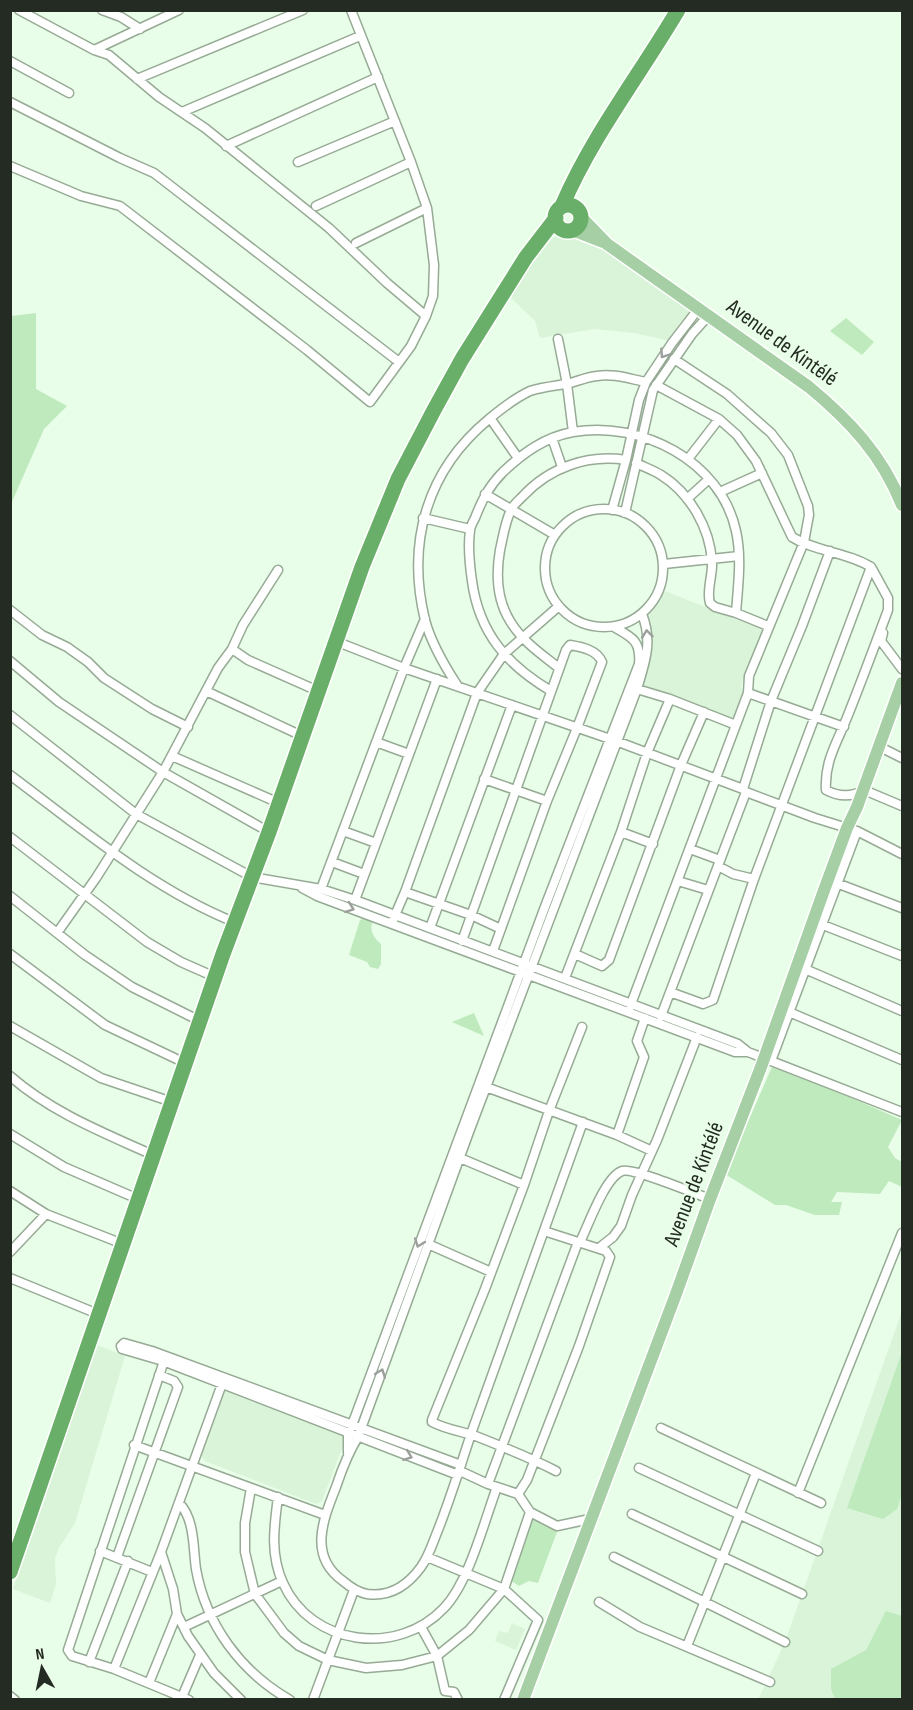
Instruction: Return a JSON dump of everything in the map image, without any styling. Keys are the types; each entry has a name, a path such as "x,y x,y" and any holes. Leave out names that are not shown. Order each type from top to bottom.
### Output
{"highway":[{"path":"10,1572 234,922 269,832 334,641 398,479 462,360 526,257 567,217 574,177 601,130 678,10"}],"main road":[{"name":"Avenue de Kintélé","path":"567,217 809,387 841,414 883,467 903,505"},
{"name":"Avenue de Kintélé","path":"523,1700 710,1199 768,1059 903,683"}],"street":[{"path":"19,10 109,56 329,228 387,284 426,316"},
{"path":"94,50 179,10"},
{"path":"137,80 303,10"},
{"path":"10,166 81,196 120,206 307,350 370,402 411,346 426,316 433,296 434,265 427,208 351,10"},
{"path":"104,11 121,17 140,29"},
{"path":"182,112 360,36"},
{"path":"10,61 69,93"},
{"path":"226,146 378,77"},
{"path":"10,102 154,173 399,362"},
{"path":"298,162 395,122"},
{"path":"316,206 411,162"},
{"path":"356,243 427,208"},
{"path":"625,513 656,385 692,334 704,312"},
{"path":"612,510 639,400 646,382 672,343 704,312"},
{"path":"558,339 573,432"},
{"path":"630,1008 748,693 749,676 804,542 809,515 808,506 788,455 771,433 727,394 674,359"},
{"path":"457,685 436,649 425,619 418,568 423,518 435,485 448,462 472,434 490,418 503,407 530,392 598,375 646,382"},
{"path":"656,385 719,419 745,444 762,473 792,537 857,559 871,567 888,598 888,610 881,641 903,669"},
{"path":"490,418 518,458"},
{"path":"688,459 719,419"},
{"path":"551,691 522,673 489,634 474,597 470,530 485,494 518,458 552,438 573,432 598,430 632,433 665,446 688,459 720,492 736,530 739,556 736,613"},
{"path":"552,438 562,467"},
{"path":"559,668 523,638 509,619 500,596 498,574 503,532 511,509 548,474 562,467 584,461 626,460"},
{"path":"636,463 662,476 696,510 705,530 712,559 708,602 715,607 768,626"},
{"path":"720,492 762,473"},
{"path":"687,499 709,479"},
{"path":"485,494 555,535"},
{"path":"596,510 625,513 640,521 652,533 660,548 664,564 662,581 656,597 642,614 625,624 614,627 593,626 574,619 559,606 549,590 545,571 547,552 555,535 566,523 580,515 596,510"},
{"path":"423,518 470,530"},
{"path":"661,1016 719,863 771,701 830,551"},
{"path":"664,564 739,556"},
{"path":"670,992 703,1004 713,1000 754,879 871,567"},
{"path":"57,933 163,772 218,668 232,649 243,625 278,570"},
{"path":"394,920 477,693 504,654 559,606"},
{"path":"10,610 42,634 67,647 88,662 104,678 152,710 188,727"},
{"path":"888,610 844,727 830,755 826,768 826,790 834,795 855,795 864,790 903,806"},
{"path":"613,740 637,689 646,658 647,628 642,614"},
{"path":"321,889 404,668 425,619"},
{"path":"348,1453 350,1429 613,740 639,664 640,654 635,641 614,627"},
{"path":"334,641 404,668 681,765 815,818 852,830 903,854"},
{"path":"462,940 566,650 570,645 582,647 601,658 602,662 547,801 493,951"},
{"path":"232,649 248,660 318,691"},
{"path":"10,661 59,702 163,772 269,832"},
{"path":"355,900 437,679"},
{"path":"637,689 670,699 736,725"},
{"path":"206,691 302,736"},
{"path":"748,693 844,727"},
{"path":"565,978 670,699"},
{"path":"430,928 512,705"},
{"path":"575,954 602,966 609,960 681,765 704,712"},
{"path":"10,716 136,814 252,876 321,889 355,900 394,920 430,928 493,951 526,968 565,978 630,1008 645,1018 735,1052 748,1052 768,1059 903,1112"},
{"path":"376,742 409,754"},
{"path":"880,747 903,758"},
{"path":"172,756 279,803"},
{"path":"10,775 111,853 206,911 234,922"},
{"path":"484,779 547,801"},
{"path":"768,1059 839,884 852,830"},
{"path":"343,831 376,843"},
{"path":"621,832 653,844"},
{"path":"10,837 147,942 181,962 215,977"},
{"path":"690,849 719,863 733,874 754,879"},
{"path":"332,862 364,874"},
{"path":"678,881 708,890"},
{"path":"839,884 903,908"},
{"path":"296,885 317,896 394,920 630,1008 661,1016 738,1044 748,1052"},
{"path":"405,892 471,915 501,929"},
{"path":"10,896 132,987 200,1021"},
{"path":"823,925 903,956"},
{"path":"10,954 105,1025 185,1063"},
{"path":"526,968 486,1087 360,1433 348,1453 325,1515 321,1536 325,1561 334,1575 354,1590 368,1594 386,1593 399,1588 410,1581 427,1557 583,1122"},
{"path":"806,969 903,1011"},
{"path":"789,1012 903,1060"},
{"path":"617,1135 645,1057 637,1041 645,1018"},
{"path":"10,1026 101,1078 172,1102"},
{"path":"556,1471 535,1460 471,1435 441,1427 432,1420 491,1272 582,1027"},
{"path":"599,1248 613,1237 621,1226 697,1037"},
{"path":"10,1076 49,1103 87,1125 153,1155"},
{"path":"486,1087 617,1135 652,1151"},
{"path":"10,1134 64,1167 138,1199"},
{"path":"460,1158 524,1185"},
{"path":"278,1497 273,1548 282,1581 297,1604 310,1618 337,1634 360,1639 392,1637 421,1627 435,1617 451,1600 466,1572 493,1485 501,1447 579,1242 612,1178 620,1171 628,1170 710,1199"},
{"path":"10,1191 46,1214 123,1244"},
{"path":"10,1252 46,1214"},
{"path":"519,1494 535,1460 610,1257 606,1251 599,1248 544,1231"},
{"path":"798,1493 903,1233"},
{"path":"428,1244 491,1272"},
{"path":"10,1278 98,1314"},
{"path":"201,1655 186,1698 114,1669 72,1656 68,1650 164,1359 519,1494 530,1512 558,1526 590,1519"},
{"path":"117,1557 178,1387 174,1381 159,1375"},
{"path":"114,1669 161,1552 223,1381"},
{"path":"661,1428 821,1503"},
{"path":"135,1445 325,1515"},
{"path":"639,1468 818,1551"},
{"path":"687,1646 756,1473"},
{"path":"251,1488 245,1523 245,1552 255,1594 285,1633 299,1646 328,1660 351,1666 376,1667 421,1661 436,1656 469,1630 504,1589 530,1512"},
{"path":"179,1503 188,1516 197,1573 224,1641 238,1659 260,1680 290,1700"},
{"path":"632,1514 802,1594"},
{"path":"100,1551 152,1572"},
{"path":"161,1552 177,1614 184,1627 214,1673 241,1700"},
{"path":"427,1557 504,1589 538,1620 504,1700"},
{"path":"614,1557 785,1642"},
{"path":"89,1662 128,1561"},
{"path":"184,1627 282,1581"},
{"path":"313,1700 354,1590"},
{"path":"599,1602 640,1627 770,1682"},
{"path":"149,1683 177,1614"},
{"path":"421,1627 436,1656 445,1691 454,1692 458,1700"},
{"path":"10,1696 15,1700"}],"shaded area":[{"path":"572,232 604,245 697,308 671,341 634,333 594,329 540,338 535,321 508,295 532,256 548,240 562,233"},
{"path":"36,313 36,389 67,406 44,429 11,504 11,316"},
{"path":"846,318 874,342 862,355 830,331"},
{"path":"665,591 763,630 741,686 744,694 734,720 640,687 651,654 648,614"},
{"path":"369,916 373,920 372,933 381,944 381,964 378,969 349,955 360,920"},
{"path":"474,1013 484,1036 452,1022"},
{"path":"772,1067 788,1070 902,1120 888,1147 895,1158 902,1162 902,1187 889,1181 880,1194 837,1192 831,1202 842,1202 839,1215 815,1215 786,1205 775,1205 725,1174"},
{"path":"902,1311 902,1699 758,1700 785,1642"},
{"path":"95,1344 125,1356 75,1523 59,1548 55,1559 56,1584 50,1603 13,1589"},
{"path":"902,1352 902,1494 897,1509 883,1519 847,1508"},
{"path":"227,1388 345,1435 346,1438 322,1501 316,1504 205,1461 201,1455 223,1389"},
{"path":"531,1518 550,1526 557,1532 538,1583 529,1581 519,1586 510,1580"},
{"path":"886,1611 902,1616 902,1699 835,1699 831,1689 831,1669 866,1650"},
{"path":"512,1623 525,1629 516,1650 495,1641 499,1631 508,1633"}]}
